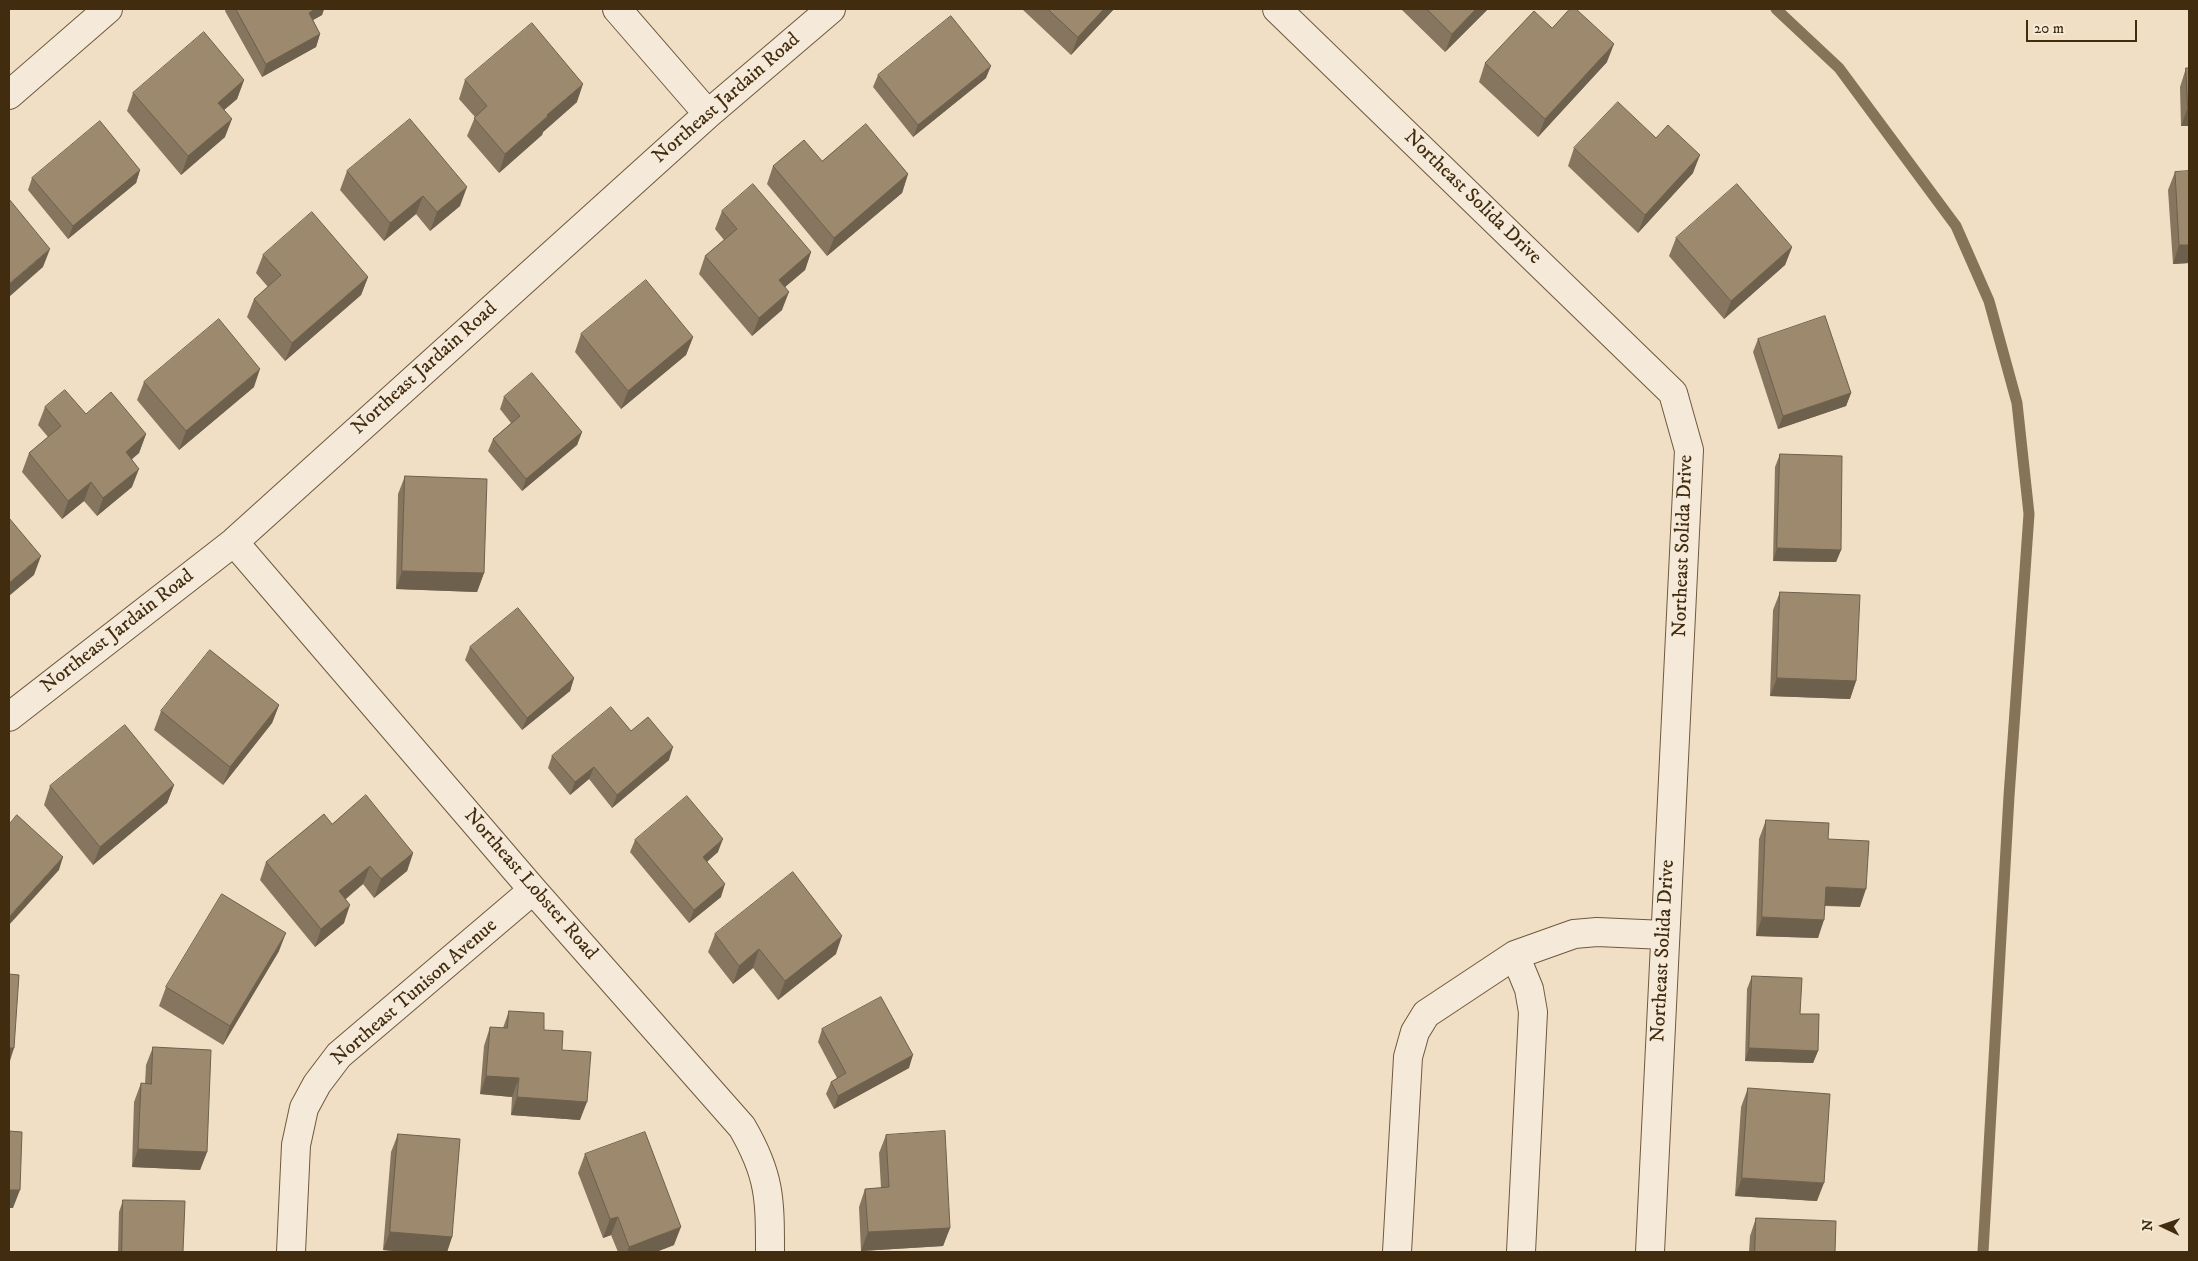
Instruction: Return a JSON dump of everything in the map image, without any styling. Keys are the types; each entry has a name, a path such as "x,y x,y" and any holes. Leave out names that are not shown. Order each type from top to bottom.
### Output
{"street":[{"path":"9,95 108,9"},
{"path":"617,9 708,114"},
{"name":"Northeast Jardain Road","path":"9,717 234,542 708,114 831,9"},
{"name":"Northeast Solida Drive","path":"1277,9 1673,394 1689,450 1650,1252"},
{"name":"Northeast Lobster Road","path":"234,542 533,890 742,1127 756,1151 765,1176 770,1204 770,1252"},
{"name":"Northeast Tunison Avenue","path":"291,1252 296,1145 304,1108 317,1084 338,1055 533,890"},
{"path":"1397,1252 1408,1057 1415,1032 1426,1014 1515,955 1574,934 1597,932 1665,935"},
{"path":"1515,955 1529,988 1533,1012 1521,1252"}],"building":[{"path":"236,9 315,9 309,13 320,34 266,64"},
{"path":"1048,9 1104,9 1078,37"},
{"path":"1427,9 1476,9 1452,34"},
{"path":"1570,9 1576,9 1614,44 1545,119 1485,63 1534,11 1552,28"},
{"path":"951,16 991,66 918,125 878,75"},
{"path":"532,23 583,84 505,154 474,118 487,106 465,80"},
{"path":"204,32 244,80 218,103 232,119 188,156 133,93"},
{"path":"2186,68 2189,68 2189,107 2188,107"},
{"path":"1618,102 1656,138 1668,125 1700,155 1645,215 1574,148"},
{"path":"410,119 467,187 437,212 423,196 390,223 347,171"},
{"path":"100,121 140,170 73,226 32,178"},
{"path":"866,124 908,174 834,238 773,166 804,140 822,161"},
{"path":"2189,171 2189,245 2179,245 2175,172"},
{"path":"753,184 811,252 779,280 789,292 759,318 705,256 737,229 722,211"},
{"path":"1737,184 1792,247 1731,301 1676,238"},
{"path":"9,199 50,249 9,284"},
{"path":"312,212 368,277 292,343 254,299 281,275 263,255"},
{"path":"646,280 693,337 628,391 581,334"},
{"path":"1825,316 1851,393 1783,416 1758,339"},
{"path":"219,319 260,369 186,431 144,382"},
{"path":"532,373 582,432 526,479 493,439 520,416 504,397"},
{"path":"65,390 86,414 111,392 146,434 126,452 139,469 103,498 91,482 68,501 29,453 61,426 45,407"},
{"path":"1780,454 1842,456 1841,550 1777,548"},
{"path":"405,476 487,479 484,573 402,571"},
{"path":"9,518 41,556 9,583"},
{"path":"1780,592 1860,595 1856,681 1777,678"},
{"path":"518,608 574,678 527,718 470,647"},
{"path":"210,650 279,705 230,767 161,711"},
{"path":"611,707 631,731 648,717 673,747 617,795 594,767 575,782 552,756"},
{"path":"125,725 174,785 100,847 50,786"},
{"path":"366,795 413,853 381,879 370,866 339,891 350,905 321,929 266,862 324,814 332,824"},
{"path":"687,796 723,839 703,857 725,884 694,910 635,840"},
{"path":"17,815 63,857 9,917 9,825"},
{"path":"1766,820 1829,823 1828,839 1869,841 1866,889 1826,887 1824,920 1762,917"},
{"path":"793,872 842,936 785,981 759,949 739,966 715,934"},
{"path":"222,894 286,933 230,1026 166,987"},
{"path":"9,974 19,975 14,1048 9,1048"},
{"path":"1752,976 1802,978 1800,1014 1819,1014 1818,1051 1749,1048"},
{"path":"881,997 913,1055 838,1096 831,1082 846,1073 822,1029"},
{"path":"509,1011 544,1013 544,1030 563,1031 562,1050 591,1052 587,1102 517,1097 519,1078 486,1076 490,1027 507,1028"},
{"path":"153,1047 211,1050 207,1152 138,1149 141,1083 151,1084"},
{"path":"1748,1088 1830,1094 1824,1183 1742,1178"},
{"path":"9,1131 22,1132 20,1190 9,1190"},
{"path":"945,1131 950,1228 868,1232 865,1189 889,1187 886,1135"},
{"path":"645,1132 681,1227 629,1247 618,1217 610,1219 585,1154"},
{"path":"398,1134 460,1139 452,1237 390,1232"},
{"path":"123,1200 185,1201 183,1252 122,1252"},
{"path":"1756,1218 1836,1221 1835,1252 1755,1252"}],"waterway":[{"path":"1776,9 1839,68 1956,226 1989,301 2017,403 2029,514 2009,796 1983,1252"}]}
